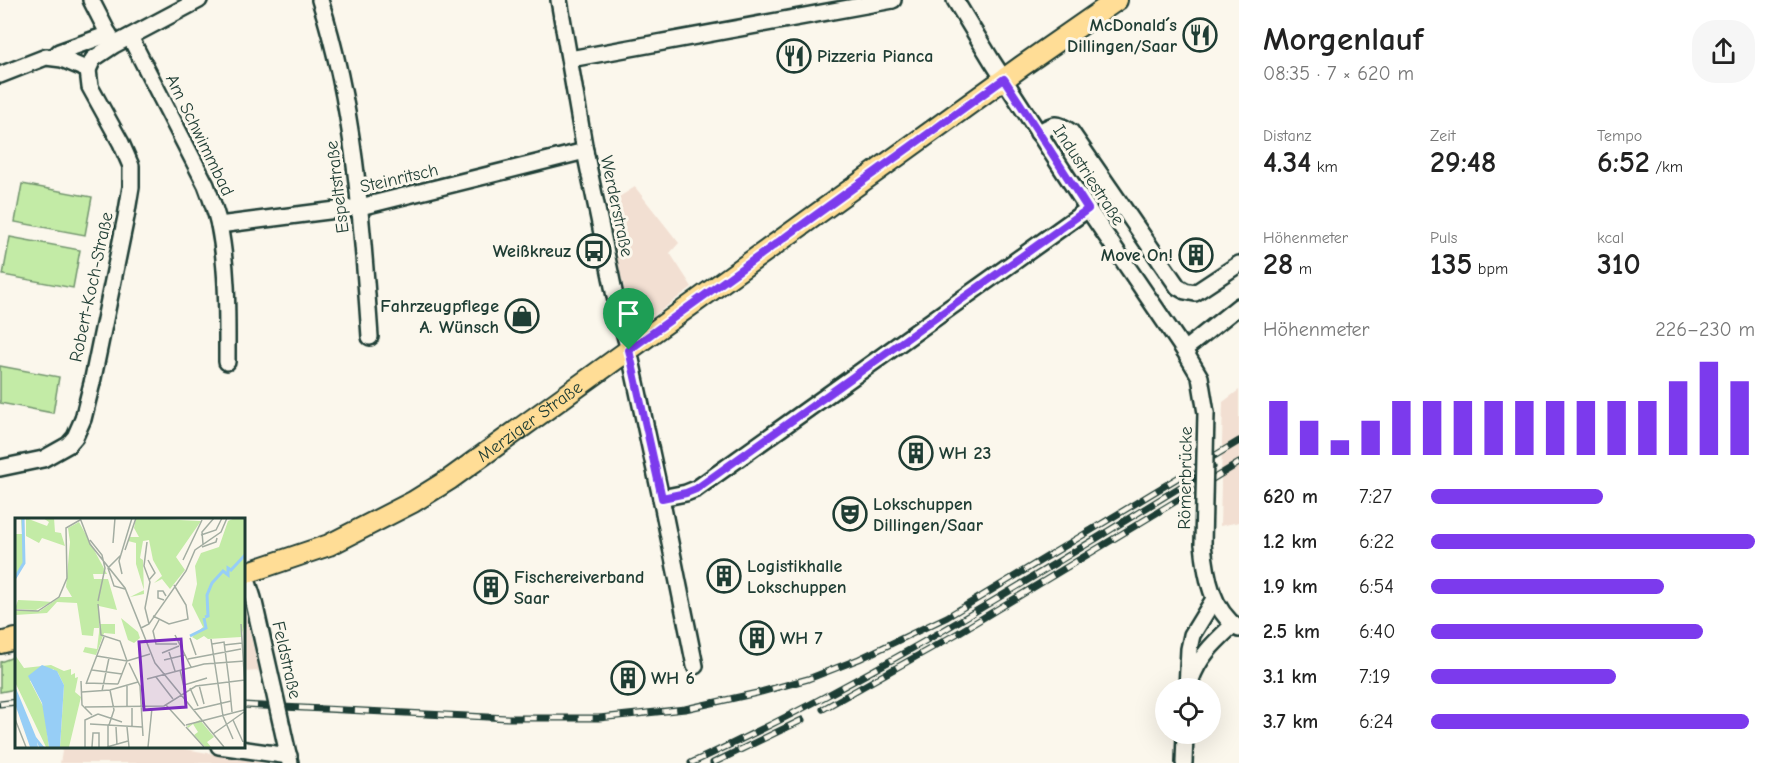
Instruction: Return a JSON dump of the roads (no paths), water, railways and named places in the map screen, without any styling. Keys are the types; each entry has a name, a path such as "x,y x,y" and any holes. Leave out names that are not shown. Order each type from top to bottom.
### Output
{"main road":[{"name":"Merziger Straße","path":"244,574 329,545 413,502 450,479 1117,0"},
{"path":"0,643 15,639"}],"street":[{"path":"91,0 112,40"},
{"path":"54,57 59,52 130,37 199,0"},
{"name":"Espeltstraße","path":"320,0 339,65 349,122 360,207 370,337"},
{"name":"Werderstraße","path":"559,0 585,151 617,306 662,498 694,666"},
{"path":"570,59 848,5 893,0"},
{"name":"Industriestraße","path":"955,0 1038,133 1184,350 1200,377 1206,413"},
{"name":"Am Schwimmbad","path":"130,37 206,185 219,225 224,268 227,362"},
{"path":"0,75 46,57 54,57 88,70 93,59 112,40"},
{"name":"Robert-Koch-Straße","path":"0,468 43,459 68,445 75,437 82,419 92,382 126,217 131,187 131,166 90,87 88,70"},
{"path":"1038,133 1053,124 1061,124 1071,132 1178,286 1185,291 1195,293 1239,264"},
{"name":"Steinritsch","path":"219,225 360,207 585,151"},
{"path":"662,498 696,489 1088,209"},
{"path":"1184,350 1239,306"},
{"name":"Römerbrücke","path":"1206,413 1203,544 1205,569 1214,599"},
{"name":"Feldstraße","path":"224,748 289,760 253,598 244,574"},
{"path":"1188,678 1192,635 1214,599 1236,627 1208,649 1196,666 1192,678"},
{"path":"1184,763 1185,744"}],"railway":[{"path":"244,705 508,718 599,718 685,709 757,693 808,679 859,659 947,617 1239,441"},
{"path":"823,709 958,633 1239,463"},
{"path":"691,763 759,731 891,660 1213,467"},
{"path":"0,704 15,702"},
{"path":"713,763 802,720"}],"place":[{"name":"McDonald´s Dillingen/Saar","path":"1200,35"},
{"name":"Pizzeria Pianca","path":"794,56"},
{"name":"Weißkreuz","path":"594,251"},
{"name":"Move On!","path":"1196,255"},
{"name":"Fahrzeugpflege A. Wünsch","path":"522,316"},
{"name":"WH 23","path":"916,453"},
{"name":"Lokschuppen Dillingen/Saar","path":"850,514"},
{"name":"Logistikhalle Lokschuppen","path":"724,576"},
{"name":"Fischereiverband Saar","path":"491,587"},
{"name":"WH 7","path":"757,638"},
{"name":"WH 6","path":"628,678"}]}
